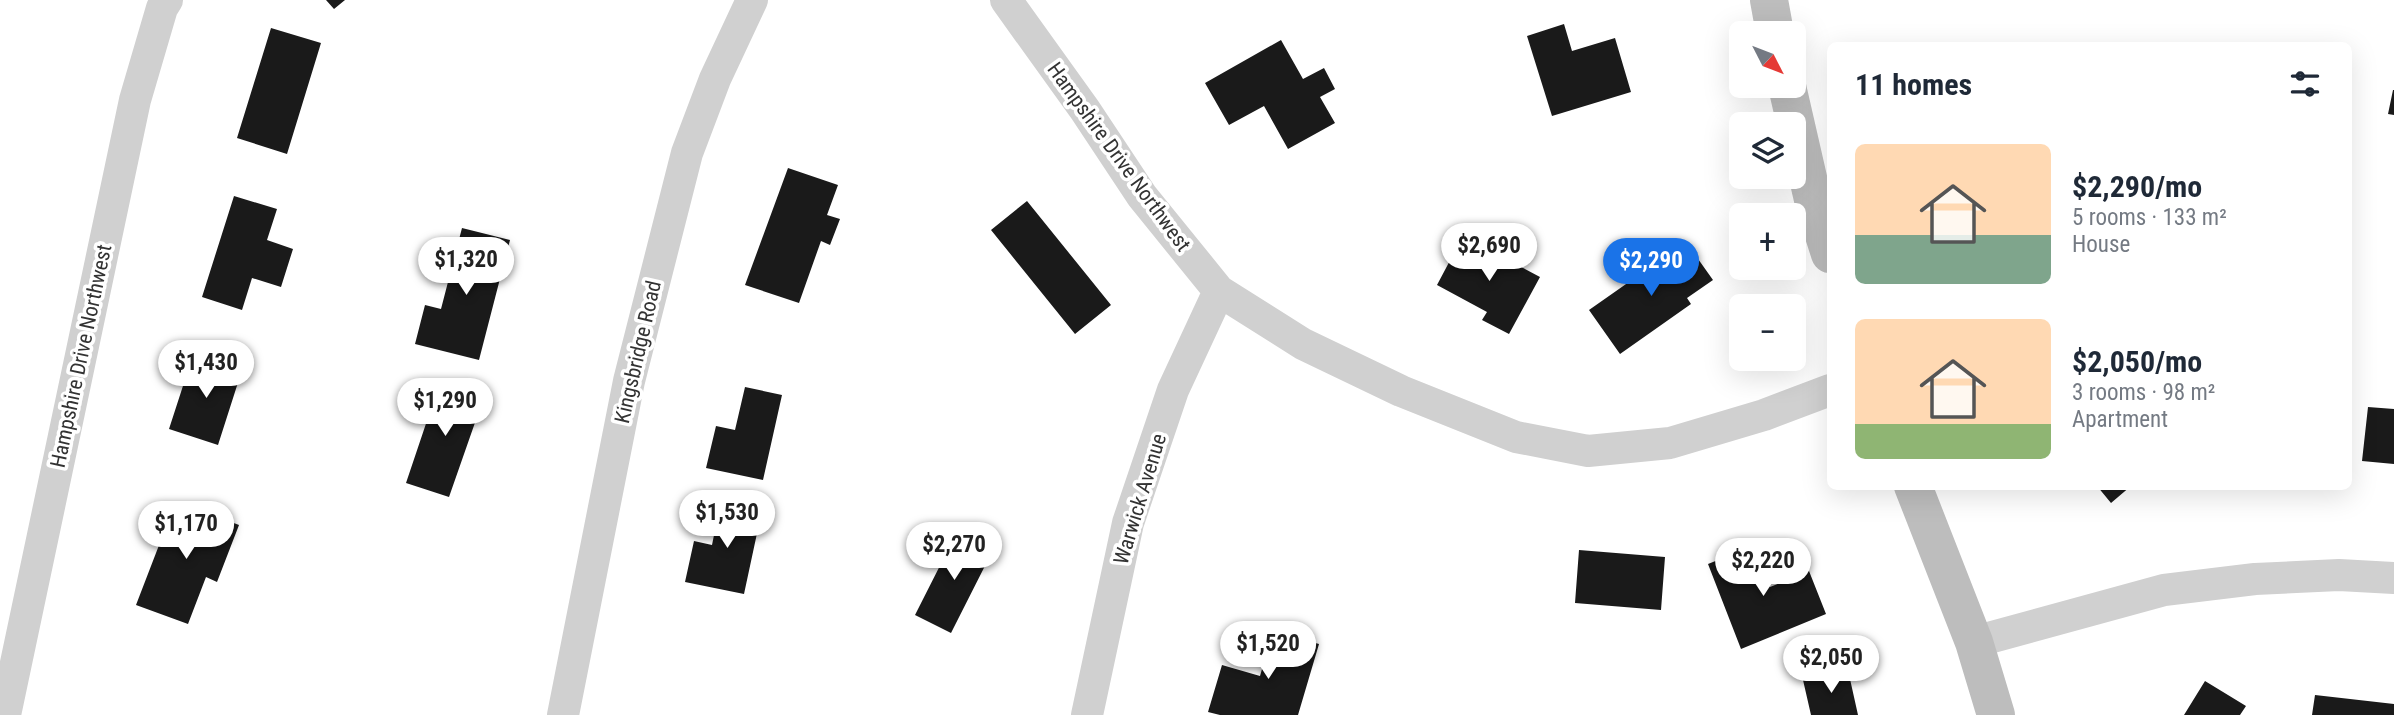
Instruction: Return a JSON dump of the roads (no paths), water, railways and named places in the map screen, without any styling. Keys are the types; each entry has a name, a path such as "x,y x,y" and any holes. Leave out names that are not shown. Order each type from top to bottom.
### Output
{"main road":[{"path":"1769,0 1773,21"},
{"path":"1790,98 1814,204 1827,245"},
{"path":"1915,490 1974,642 1996,715"}],"street":[{"name":"Hampshire Drive Northwest","path":"5,715 135,100 162,8 167,0"},
{"name":"Kingsbridge Road","path":"562,715 629,381 687,153 715,79 752,0"},
{"name":"Hampshire Drive Northwest","path":"1006,0 1085,110 1142,196 1219,291 1303,344 1401,391 1516,437 1588,451 1670,443 1764,415 1827,391"},
{"name":"Warwick Avenue","path":"1087,715 1128,523 1173,390 1219,291"},
{"path":"1974,642 2164,590 2255,579 2311,576 2394,578"}]}
